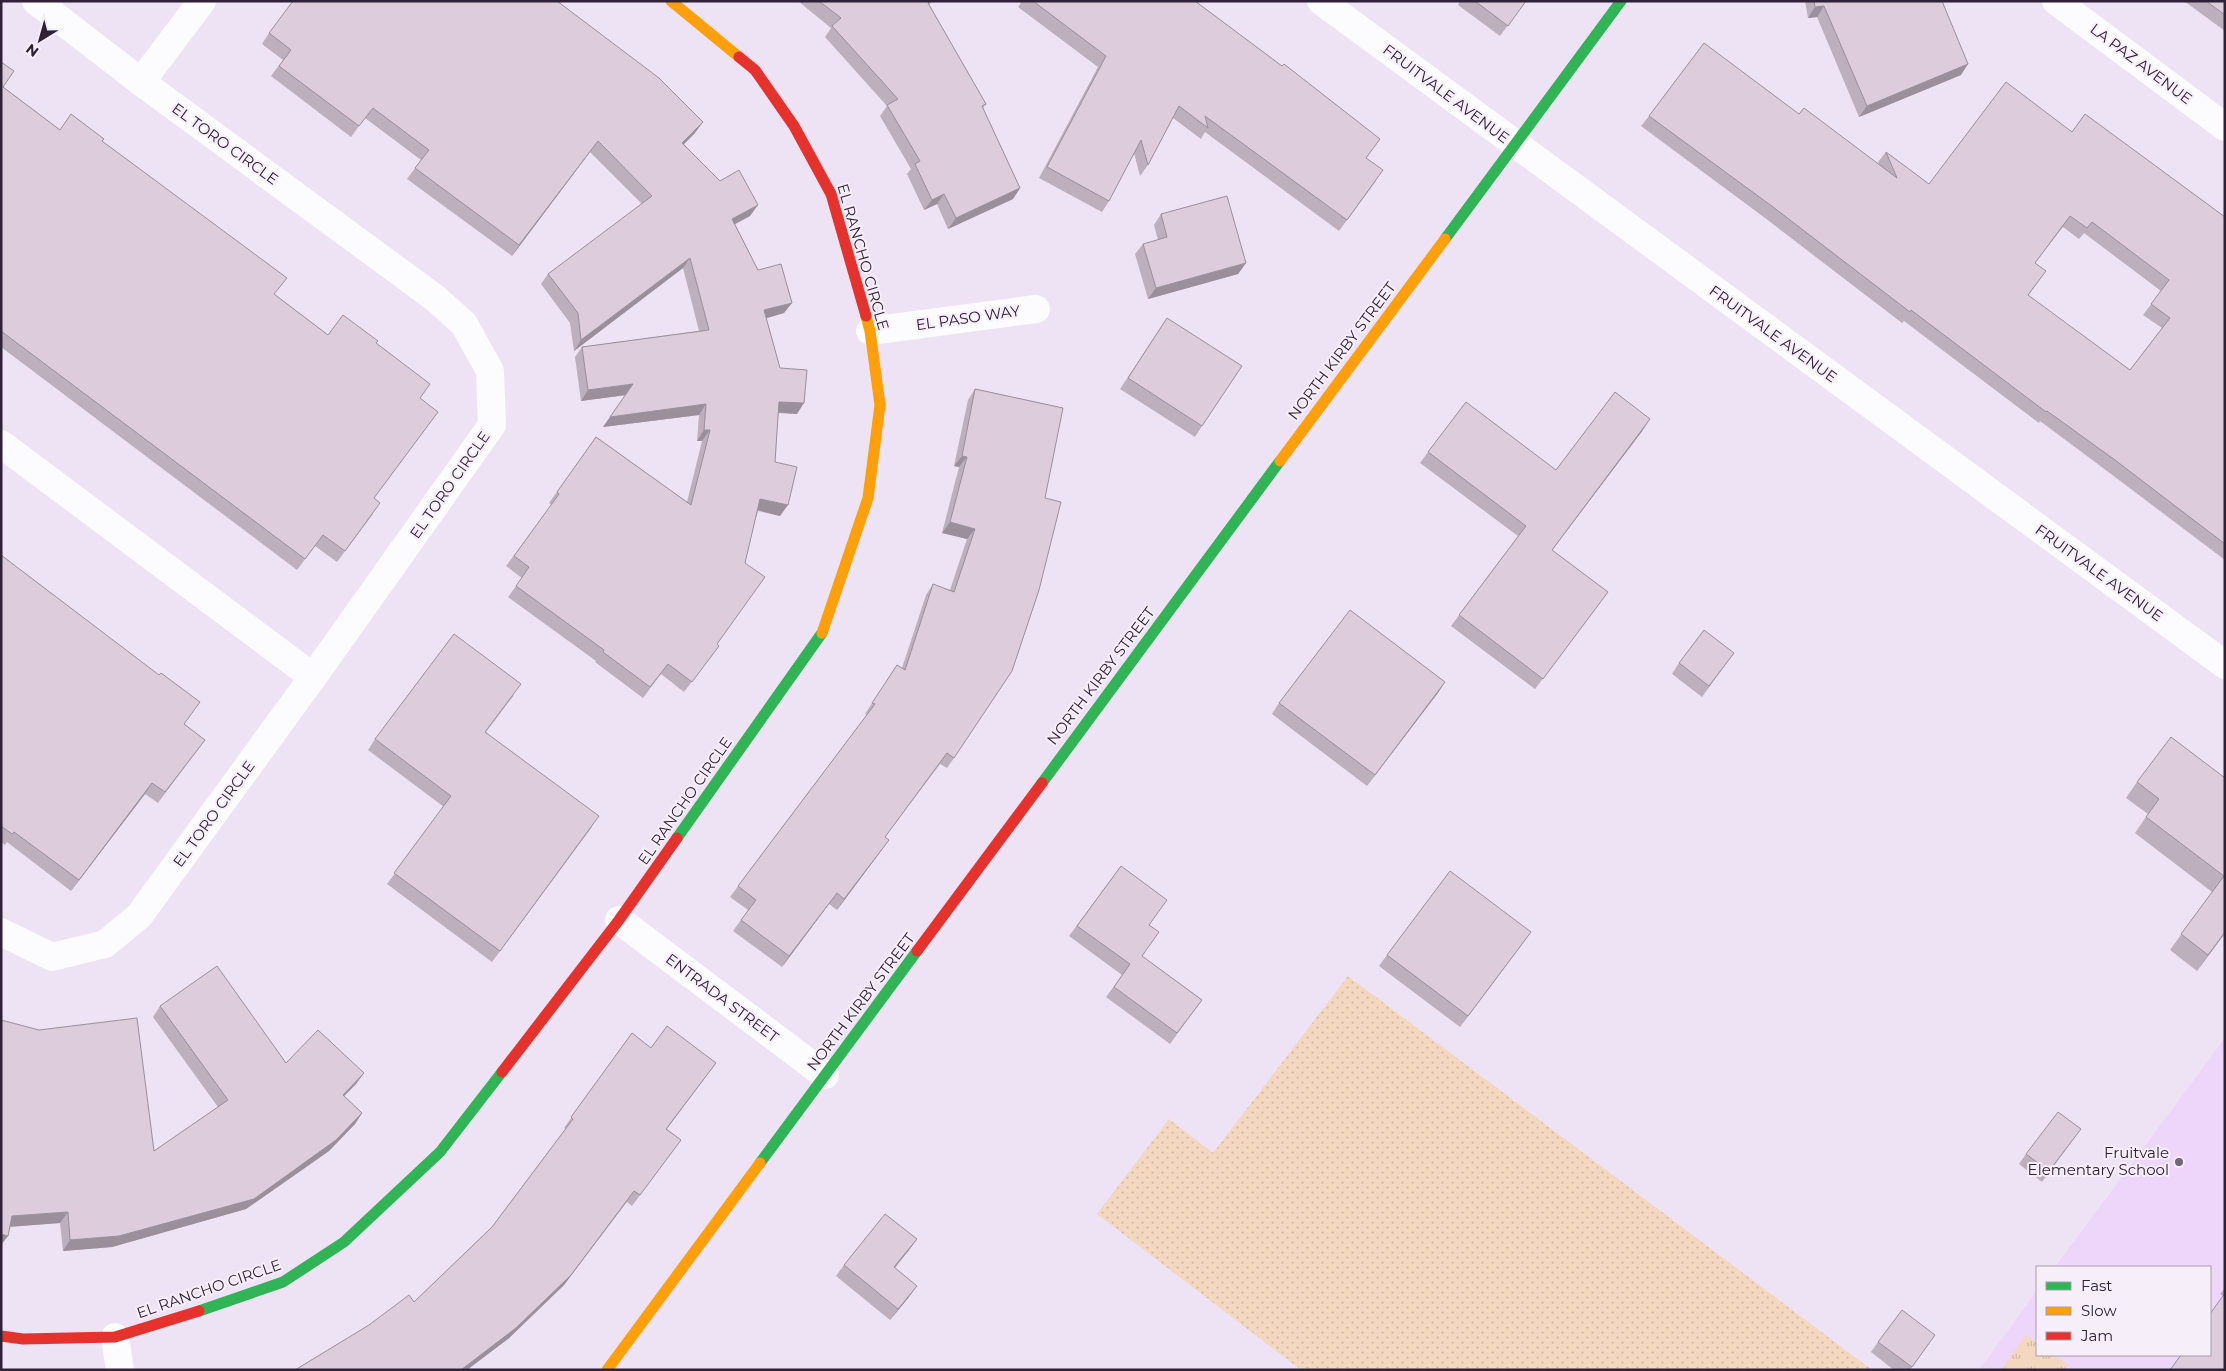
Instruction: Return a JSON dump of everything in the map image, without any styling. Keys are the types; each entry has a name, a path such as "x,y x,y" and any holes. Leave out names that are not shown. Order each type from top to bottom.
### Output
{"street":[{"name":"EL TORO CIRCLE","path":"1,932 52,957 105,944 140,916 492,425 490,371 464,324 435,298 141,82 36,1"},
{"path":"141,82 202,1"},
{"name":"EL RANCHO CIRCLE","path":"1,1336 23,1340 115,1337 194,1313 283,1282 344,1242 440,1152 619,920 824,630 868,498 880,405 870,331 832,194 794,126 755,70 671,1"},
{"name":"FRUITVALE AVENUE","path":"1321,1 2225,665"},
{"name":"NORTH KIRBY STREET","path":"607,1370 1621,1"},
{"name":"LA PAZ AVENUE","path":"2056,1 2225,127"},
{"name":"EL PASO WAY","path":"870,331 1036,309"},
{"path":"1,444 313,677"},
{"name":"ENTRADA STREET","path":"619,920 825,1075"},
{"path":"115,1337 120,1370"}],"shaded area":[{"name":"Fruitvale Elementary School","path":"2225,1038 2225,1370 1979,1370 2036,1292 2036,1356 2211,1356 2211,1266 2056,1266"}],"green space":[{"path":"1348,976 1872,1370 1301,1370 1097,1214 1169,1119 1213,1153"},
{"path":"2026,1335 2036,1342 2036,1356 2056,1356 2068,1364 2064,1370 2001,1370"}],"building":[{"path":"293,1 557,1 659,78 703,122 682,143 720,181 739,170 758,205 732,219 758,270 781,264 792,303 764,310 780,368 807,370 804,403 779,402 775,462 797,467 788,505 760,499 745,563 765,577 717,644 719,646 692,682 668,664 650,687 603,652 604,650 516,586 529,567 514,556 559,494 557,492 596,437 691,505 710,430 704,430 706,404 610,417 633,384 588,390 582,347 709,330 690,258 581,340 578,313 548,274 652,196 598,141 519,245 415,168 429,150 373,108 359,126 279,66 291,50 269,33"},
{"path":"819,1 930,1 928,3 986,104 982,106 1020,188 956,218 944,194 932,200 915,164 920,161 887,105 898,99 832,26 841,18"},
{"path":"1033,1 1195,1 1282,66 1284,64 1380,139 1366,158 1383,170 1347,220 1205,116 1208,128 1179,106 1148,165 1141,140 1109,201 1047,167 1106,56"},
{"path":"1475,1 1526,1 1508,26"},
{"path":"1814,1 1942,1 1968,64 1867,106 1824,6 1815,7"},
{"path":"2206,1 2225,1 2225,15"},
{"path":"1704,43 1799,114 1804,108 1897,178 1886,152 1929,184 2006,82 2072,132 2085,114 2225,217 2225,544 2115,460 2046,412 1911,310 1910,312 1773,207 1649,116","holes":["2070,216 2087,228 2092,222 2169,280 2151,304 2170,318 2130,370 2028,295 2046,271 2035,263"]},
{"path":"1,62 14,71 3,87 60,130 71,114 104,139 102,141 287,278 274,294 328,335 343,315 430,384 420,398 438,412 374,498 380,503 345,551 323,535 305,559 1,331"},
{"path":"1227,196 1246,263 1156,288 1143,244 1167,237 1161,214"},
{"path":"1167,318 1242,366 1202,426 1128,378"},
{"path":"975,389 1063,408 1045,498 1061,502 1039,590 1012,671 954,758 947,753 885,837 889,840 844,899 837,893 789,956 741,920 756,900 738,886 875,704 872,703 897,665 905,670 933,584 954,592 975,529 950,522 967,457 962,456"},
{"path":"1615,392 1650,419 1552,550 1608,592 1543,679 1459,615 1526,526 1428,452 1466,402 1556,470"},
{"path":"1,555 159,675 161,673 200,702 184,724 205,740 165,792 152,783 79,880 14,832 12,834 1,826"},
{"path":"1350,610 1445,682 1375,775 1279,703"},
{"path":"1704,630 1734,653 1709,686 1679,663"},
{"path":"454,634 521,684 485,732 599,816 500,951 394,873 451,796 375,739"},
{"path":"2171,737 2225,778 2225,932 2208,955 2181,934 2224,876 2146,817 2159,799 2137,782"},
{"path":"1121,866 1167,900 1149,925 1159,932 1142,956 1202,1000 1177,1033 1114,987 1130,964 1077,926"},
{"path":"1450,871 1531,932 1468,1016 1387,955"},
{"path":"217,966 286,1063 318,1030 364,1073 343,1095 362,1113 336,1140 254,1199 119,1236 70,1240 68,1212 12,1216 8,1236 1,1234 1,1020 39,1030 137,1018 154,1151 228,1100 160,1006"},
{"path":"667,1026 716,1063 666,1129 681,1140 640,1195 634,1191 571,1275 516,1328 461,1370 295,1370 369,1325 409,1295 414,1302 492,1227 573,1119 571,1117 632,1033 651,1048"},
{"path":"2058,1112 2081,1129 2049,1171 2026,1154"},
{"path":"885,1214 917,1239 894,1267 917,1286 898,1309 844,1265"},
{"path":"2225,1293 2225,1370 2170,1370 2180,1356 2211,1356 2211,1313"},
{"path":"1902,1310 1935,1335 1912,1367 1878,1342"}],"traffic: fast":[{"path":"1445,239 1621,1"},
{"path":"1042,783 1280,461"},
{"path":"677,838 822,633"},
{"path":"760,1163 917,951"},
{"path":"199,1311 283,1282 344,1242 440,1152 502,1072"}],"traffic: slow":[{"path":"671,1 739,57"},
{"path":"1280,461 1445,239"},
{"path":"822,633 868,498 880,405 870,331 866,316"},
{"path":"607,1370 760,1163"}],"traffic: jam":[{"path":"739,57 755,70 794,126 831,194 866,316"},
{"path":"917,951 1042,783"},
{"path":"502,1072 619,920 677,838"},
{"path":"1,1336 23,1339 115,1337 199,1311"}],"place":[{"name":"Fruitvale Elementary School","path":"2179,1162"}]}
